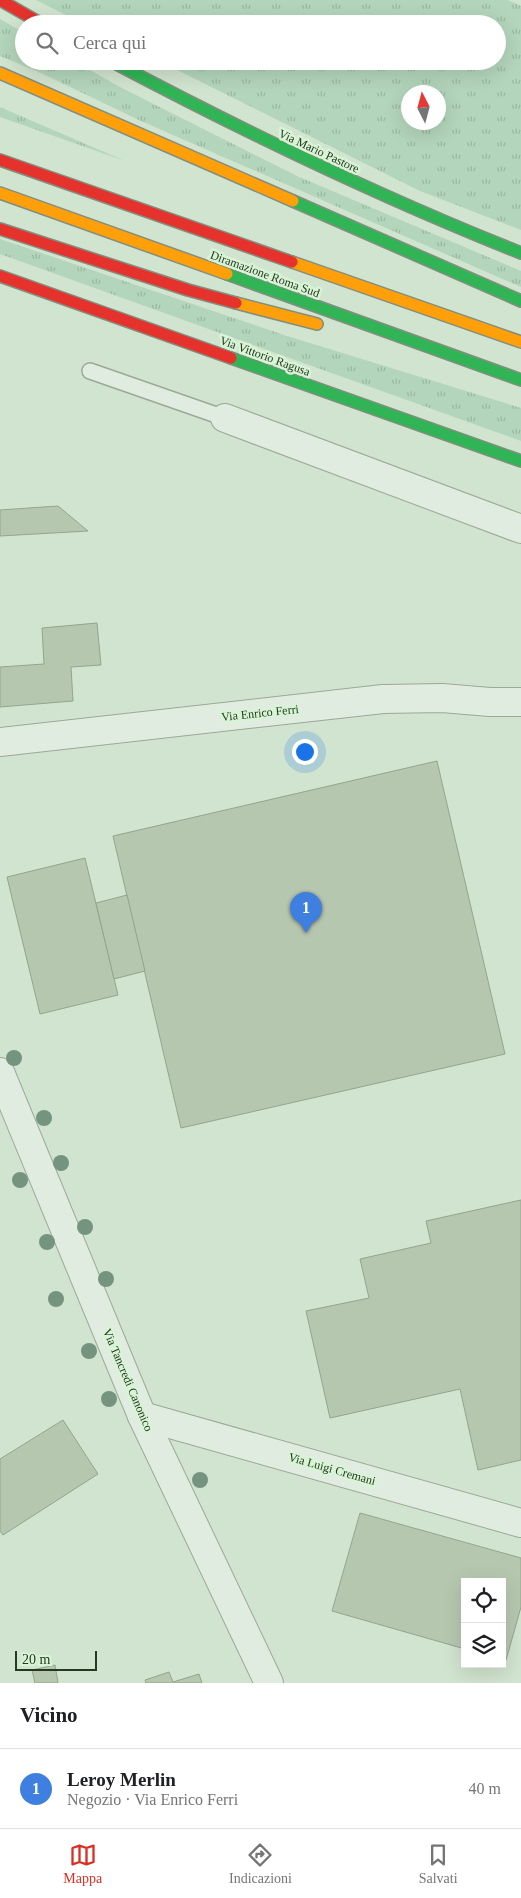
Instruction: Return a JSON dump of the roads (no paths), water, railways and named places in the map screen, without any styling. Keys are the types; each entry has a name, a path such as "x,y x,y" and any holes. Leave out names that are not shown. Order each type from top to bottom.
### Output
{"highway":[{"path":"0,0 26,15"},
{"name":"Via Mario Pastore","path":"128,70 179,98 345,178 521,253"},
{"path":"0,73 521,302"},
{"path":"0,160 521,342"},
{"name":"Diramazione Roma Sud","path":"0,193 521,380"},
{"path":"0,229 188,290 332,328"},
{"name":"Via Vittorio Ragusa","path":"0,276 521,462"},
{"path":"370,338 494,371"}],"street":[{"path":"225,418 521,529"},
{"name":"Via Enrico Ferri","path":"0,742 383,699 442,698 490,702 521,702"},
{"name":"Via Tancredi Canonico","path":"0,1072 142,1416 269,1683"},
{"name":"Via Luigi Cremani","path":"142,1416 521,1522"}],"lane":[{"path":"90,371 225,418"}],"place":[{"name":"Leroy Merlin","path":"306,933"}]}
